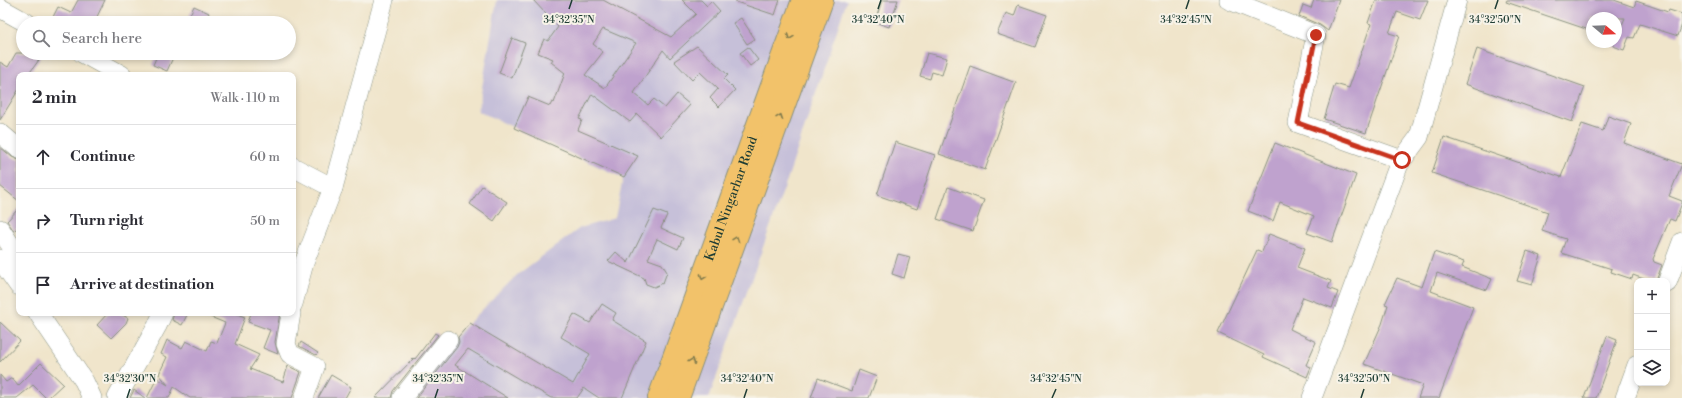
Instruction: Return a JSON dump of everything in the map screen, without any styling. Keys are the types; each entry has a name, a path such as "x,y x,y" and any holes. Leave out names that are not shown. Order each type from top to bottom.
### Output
{"highway":[{"name":"Kabul Ningarhar Road","path":"678,398 752,168 803,0"},
{"name":"Kabul Ningarhar Road","path":"659,398 822,0"}],"street":[{"path":"296,289 304,263 333,188 384,0"},
{"path":"1229,0 1316,35 1298,123 1402,160"},
{"path":"1312,398 1399,164 1419,137 1457,0"},
{"path":"0,8 16,17"},
{"path":"95,60 117,72"},
{"path":"0,134 16,146"},
{"path":"296,168 333,188"},
{"path":"0,229 16,253"},
{"path":"1669,278 1682,242"},
{"path":"0,259 16,282"},
{"path":"40,316 84,381 92,398"},
{"path":"57,316 56,320 94,374 104,398"},
{"path":"117,398 162,316"},
{"path":"291,316 286,344 290,354 315,367 304,398"},
{"path":"402,398 448,340"},
{"path":"1625,398 1634,373"}],"shaded area":[{"path":"497,0 847,0 788,177 709,398 405,398 453,339 517,275 580,228 615,218 623,178 478,111"}],"building":[{"path":"78,0 105,0 97,16 54,16 58,7 71,13"},
{"path":"533,0 603,0 671,37 696,14 682,0 701,0 707,6 711,1 720,11 670,58 663,50 634,93 648,105 654,99 665,108 677,94 690,105 661,137 637,114 630,122 592,94 579,119 582,120 578,130 638,156 624,177 514,128 528,97 550,106 552,102 554,103 565,73 551,62 553,59 538,53 544,39 548,41 558,27","holes":["603,29 636,43 605,88 585,75 603,52 593,44"]},
{"path":"736,0 780,0 775,15 736,2"},
{"path":"882,0 898,0 889,27 875,22"},
{"path":"1314,0 1339,0 1328,31 1320,25 1299,16 1303,5 1311,8"},
{"path":"1376,0 1428,0 1420,20 1397,12 1389,33 1399,36 1366,133 1324,119 1335,84 1349,88 1371,24 1368,23"},
{"path":"1507,0 1614,0 1634,7 1636,1 1668,12 1669,10 1682,14 1682,24 1678,36 1640,24 1634,38 1629,37 1624,50 1618,48 1622,48 1622,25 1625,18 1622,18 1622,12 1586,12 1586,29 1506,2"},
{"path":"1018,5 1047,15 1035,47 997,34 1006,13 1014,16"},
{"path":"194,6 209,13 208,16 189,16"},
{"path":"741,18 755,39 747,44 733,23"},
{"path":"512,38 525,43 512,78 499,73"},
{"path":"697,46 728,75 724,79 735,90 719,107 710,98 718,89 700,72 692,80 674,61"},
{"path":"748,47 758,60 750,66 740,53"},
{"path":"1477,49 1585,87 1572,122 1465,84"},
{"path":"16,53 16,60 39,60 30,72 16,72 16,94 0,120 0,62 8,67"},
{"path":"927,53 947,58 942,75 932,72 930,79 920,76"},
{"path":"155,60 172,60 167,71 153,65"},
{"path":"970,66 1016,83 985,170 939,154"},
{"path":"1608,116 1631,124 1624,143 1682,164 1669,196 1682,201 1682,203 1675,221 1670,219 1653,259 1654,262 1662,265 1657,278 1641,278 1633,275 1632,279 1611,272 1612,269 1561,253 1566,239 1542,231 1548,212 1432,173 1444,137 1561,177 1582,124 1603,131"},
{"path":"895,142 935,155 917,209 877,195"},
{"path":"1275,143 1356,175 1332,242 1307,233 1314,216 1280,202 1273,221 1248,211"},
{"path":"0,147 16,159 16,199 0,186"},
{"path":"482,186 507,202 494,221 470,204"},
{"path":"948,187 984,200 973,231 937,219"},
{"path":"654,210 667,215 661,228 683,238 678,249 657,239 648,259 662,264 667,272 663,283 654,287 646,284 644,278 608,261 616,252 628,263"},
{"path":"16,211 16,229 14,231 7,221"},
{"path":"1269,234 1305,248 1297,268 1331,281 1328,288 1338,292 1332,308 1303,297 1290,329 1316,342 1306,365 1311,367 1307,377 1263,357 1264,355 1218,333 1257,250 1262,252"},
{"path":"1527,251 1541,256 1532,285 1517,281"},
{"path":"1434,252 1464,262 1462,267 1492,279 1487,290 1437,273 1431,291 1473,307 1439,398 1418,398 1423,385 1364,364 1382,324 1388,305 1385,304 1397,278 1422,287"},
{"path":"898,254 910,257 904,278 892,274"},
{"path":"602,304 616,313 612,320 646,341 622,398 599,398 584,388 577,398 551,398 468,349 455,365 508,398 416,398 457,347 459,342 458,337 470,323 573,384 590,354 561,337 574,314 590,323"},
{"path":"105,316 124,316 128,318 126,323 111,338 97,325"},
{"path":"173,316 186,316 182,325 172,320"},
{"path":"208,316 245,317 235,344 259,355 250,369 283,382 288,366 301,372 292,398 190,398 174,387 169,398 147,398 157,378 168,385 159,374 167,357 161,354 167,340 182,348 186,341 207,351 211,341 217,343 225,323"},
{"path":"250,316 279,316 275,342 278,354 263,348 270,330 248,322"},
{"path":"0,322 20,341 0,362"},
{"path":"435,333 438,335 393,391 391,398 375,398 414,358 415,359"},
{"path":"1607,336 1617,340 1596,398 1584,398"},
{"path":"301,342 318,353 316,355 299,346"},
{"path":"41,363 63,384 48,398 46,398 33,385 17,398 0,398 0,375 6,382 12,378 18,386"},
{"path":"859,370 877,377 869,398 811,398 818,378 852,391"},
{"path":"331,375 351,387 345,398 318,398"},
{"path":"134,390 145,398 130,398"}],"route":[{"path":"1316,35 1298,123 1402,160"}]}
